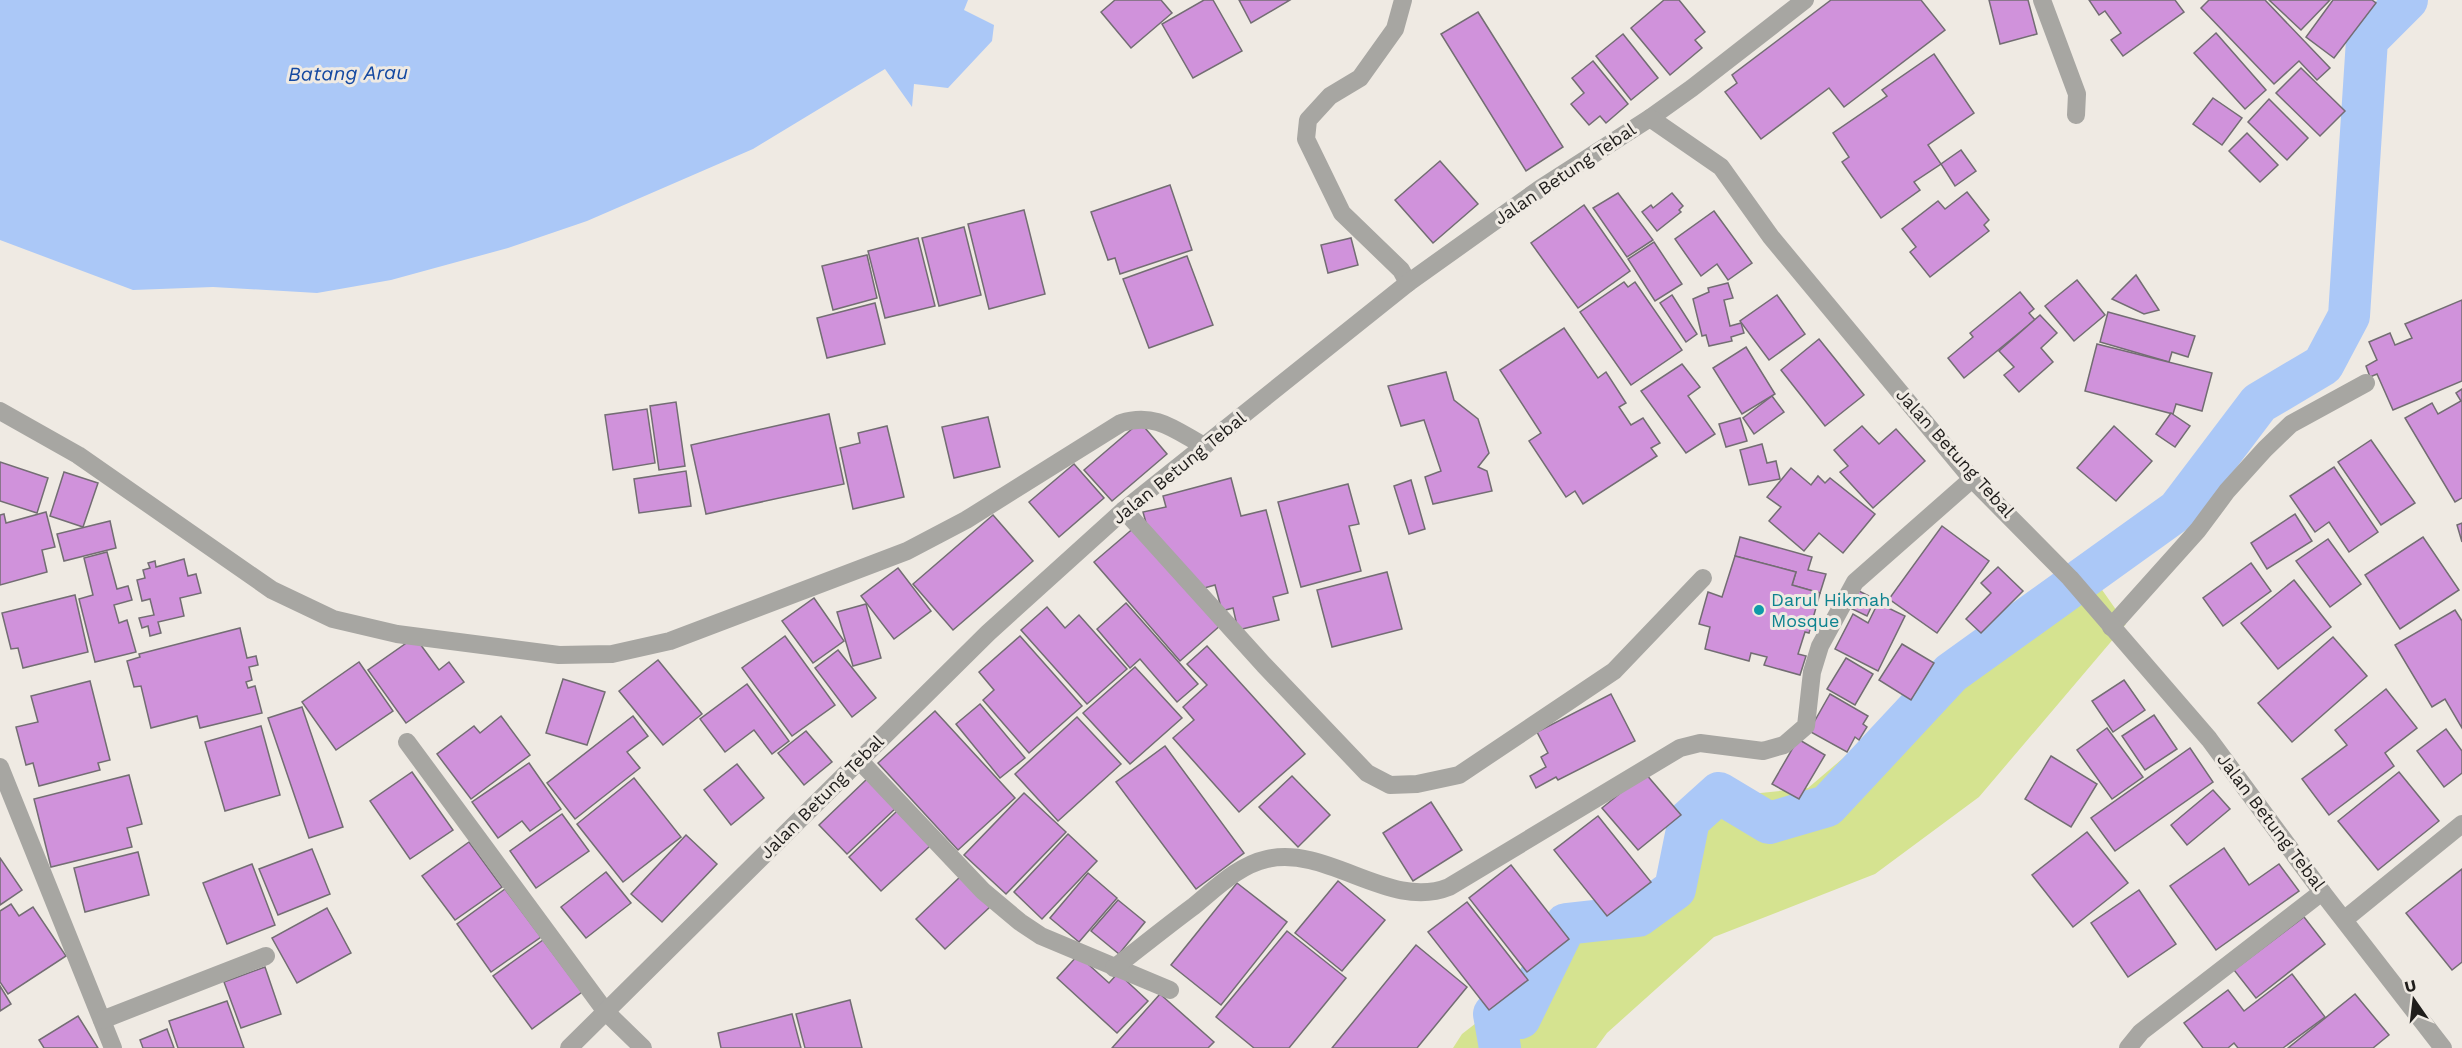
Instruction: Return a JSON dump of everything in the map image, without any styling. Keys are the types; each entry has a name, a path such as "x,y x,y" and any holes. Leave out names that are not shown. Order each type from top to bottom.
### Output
{"street":[{"path":"1403,0 1395,29 1360,78 1330,96 1308,120 1306,139 1342,213 1401,270 1408,283"},
{"path":"1650,118 1805,0"},
{"path":"2042,0 2078,94 2076,115"},
{"name":"Jalan Betung Tebal","path":"569,1048 988,633 1124,510 1408,283 1541,188 1650,118 1721,167 1771,237 1972,479 2070,578 2209,739 2322,892 2444,1048"},
{"path":"2110,627 2198,530 2227,490 2265,448 2291,424 2366,383"},
{"path":"0,411 78,455 272,590 303,607 333,619 386,632 559,655 612,654 670,641 881,562 966,520 1121,423 1144,418 1154,420 1204,446"},
{"path":"1114,968 1233,875 1258,862 1282,856 1304,858 1418,894 1430,893 1449,887 1680,748 1700,743 1763,751 1784,745 1806,726 1812,672 1820,646 1855,582 1972,479"},
{"path":"1124,510 1264,665 1367,773 1390,785 1417,784 1460,775 1614,670 1703,578"},
{"path":"407,742 606,1012 643,1048"},
{"path":"859,760 983,891 1006,911 1041,936 1170,990"},
{"path":"0,767 113,1048"},
{"path":"2344,919 2462,824"},
{"path":"2128,1048 2141,1032 2322,892"},
{"path":"102,1020 266,956"}],"green space":[{"path":"2079,557 2126,624 1979,797 1875,874 1714,937 1607,1033 1596,1048 1453,1048 1462,1034 1691,856 1692,800 1808,788"}],"water":[{"name":"Batang Arau","path":"0,0 968,0 964,10 994,25 992,41 948,88 914,84 912,107 885,69 753,149 587,221 508,248 391,280 317,293 213,287 133,290 0,240"}],"building":[{"path":"1115,0 1161,0 1172,13 1131,48 1101,12"},
{"path":"1204,0 1213,0 1242,51 1193,78 1162,24"},
{"path":"1239,0 1290,0 1251,23"},
{"path":"1664,0 1679,0 1705,32 1695,40 1702,48 1670,75 1631,28"},
{"path":"1831,0 1921,0 1945,30 1844,107 1829,88 1761,139 1725,92 1737,83 1732,75"},
{"path":"1989,0 2028,0 2037,34 2000,44"},
{"path":"2089,0 2175,0 2184,12 2123,56 2111,40 2121,33 2105,11 2099,15"},
{"path":"2209,0 2265,0 2330,68 2317,80 2299,61 2274,84 2201,8"},
{"path":"2269,0 2330,0 2301,30"},
{"path":"2333,0 2372,0 2376,3 2334,58 2306,37"},
{"path":"1478,12 1563,147 1526,171 1441,34"},
{"path":"2216,33 2266,90 2245,109 2194,53"},
{"path":"1623,34 1658,78 1631,100 1596,56"},
{"path":"1934,54 1974,113 1928,145 1941,164 1914,182 1920,190 1881,218 1842,162 1849,157 1833,133 1887,96 1882,90"},
{"path":"1593,61 1628,104 1606,123 1600,116 1589,125 1571,104 1584,93 1572,78"},
{"path":"2301,68 2345,111 2320,136 2276,93"},
{"path":"2213,98 2242,118 2222,145 2193,124"},
{"path":"2269,99 2308,138 2287,160 2248,122"},
{"path":"2247,133 2278,165 2260,182 2229,151"},
{"path":"1961,150 1976,171 1955,186 1941,164"},
{"path":"1440,161 1478,204 1433,243 1395,200"},
{"path":"1170,185 1192,250 1120,274 1115,258 1108,260 1091,212"},
{"path":"1967,192 1989,220 1984,225 1989,231 1930,277 1910,252 1916,247 1902,229 1938,201 1945,209"},
{"path":"1618,193 1653,240 1627,257 1593,208"},
{"path":"1672,193 1683,206 1679,210 1681,212 1657,231 1642,212 1651,205 1653,208"},
{"path":"1584,205 1630,271 1578,308 1531,243"},
{"path":"1024,210 1045,294 989,309 968,224"},
{"path":"1714,211 1752,263 1728,280 1717,264 1701,276 1675,239"},
{"path":"964,227 981,295 939,306 922,238"},
{"path":"918,238 935,306 885,318 868,251"},
{"path":"1351,238 1358,265 1328,273 1321,245"},
{"path":"1654,242 1682,284 1655,301 1628,259"},
{"path":"867,255 877,298 833,310 822,266"},
{"path":"1187,256 1213,325 1149,348 1123,279"},
{"path":"2136,275 2159,310 2144,314 2112,299"},
{"path":"2077,280 2105,315 2074,341 2045,306"},
{"path":"1624,282 1628,287 1635,282 1682,350 1631,385 1580,312"},
{"path":"1728,283 1733,298 1724,300 1730,326 1741,323 1744,333 1731,337 1732,341 1709,346 1706,335 1702,336 1693,299 1709,292 1708,288"},
{"path":"2020,292 2034,309 2029,313 2035,320 1964,378 1948,358 1973,337 1970,333"},
{"path":"1672,295 1697,334 1686,342 1660,303"},
{"path":"1777,295 1805,334 1769,360 1740,321"},
{"path":"2462,300 2462,381 2393,410 2377,374 2370,377 2366,366 2377,360 2369,342 2390,333 2395,345 2412,338 2405,324"},
{"path":"875,303 885,344 827,358 817,318"},
{"path":"2108,312 2195,336 2188,357 2172,352 2169,362 2100,342"},
{"path":"2040,315 2057,333 2041,348 2053,362 2019,392 2004,375 2014,367 1999,351"},
{"path":"1564,328 1598,378 1606,372 1626,403 1619,407 1631,425 1643,418 1660,443 1651,448 1657,456 1583,504 1575,491 1566,497 1529,441 1541,433 1500,370"},
{"path":"1819,339 1864,395 1825,426 1781,370"},
{"path":"2097,344 2212,373 2202,411 2176,404 2173,414 2085,391"},
{"path":"1746,347 1775,394 1742,414 1713,368"},
{"path":"1682,364 1700,387 1688,396 1715,434 1686,453 1641,391"},
{"path":"1446,372 1454,400 1478,419 1489,453 1478,467 1487,471 1492,491 1433,504 1425,477 1441,471 1424,420 1401,426 1388,386"},
{"path":"2462,389 2462,498 2455,502 2405,418 2432,403 2438,414 2461,401 2456,393"},
{"path":"1772,396 1784,412 1754,434 1743,418"},
{"path":"676,402 685,466 659,470 650,406"},
{"path":"647,409 655,463 613,470 605,415"},
{"path":"2171,413 2190,426 2175,447 2156,434"},
{"path":"829,414 844,484 706,514 691,445"},
{"path":"988,417 1000,467 954,478 942,427"},
{"path":"1740,418 1747,441 1726,447 1719,424"},
{"path":"1140,422 1167,454 1112,501 1084,470"},
{"path":"887,426 904,497 853,509 840,448 860,443 858,433"},
{"path":"1862,426 1879,444 1896,429 1925,461 1873,508 1840,472 1848,466 1834,450"},
{"path":"2114,426 2152,461 2116,501 2077,468"},
{"path":"2371,440 2415,503 2381,525 2338,462"},
{"path":"1762,444 1767,463 1776,461 1780,479 1749,485 1740,450"},
{"path":"0,462 48,478 37,513 0,501"},
{"path":"1074,464 1104,498 1059,537 1029,502"},
{"path":"2334,467 2378,532 2349,552 2329,522 2315,532 2290,496"},
{"path":"1791,468 1811,485 1818,476 1825,483 1830,478 1875,514 1843,553 1819,533 1804,551 1769,521 1781,507 1767,497"},
{"path":"686,471 691,506 639,513 634,479"},
{"path":"64,472 98,483 83,527 50,516"},
{"path":"1231,478 1241,516 1266,510 1288,593 1273,597 1279,620 1238,630 1233,608 1222,611 1215,585 1201,589 1148,530 1143,512 1166,507 1163,496"},
{"path":"1411,480 1425,529 1409,534 1394,486"},
{"path":"1348,484 1359,524 1349,526 1361,571 1301,587 1278,502"},
{"path":"46,512 55,547 42,550 47,572 0,585 0,515 4,514 6,523"},
{"path":"2295,514 2312,541 2267,569 2251,543"},
{"path":"993,515 1033,561 953,630 913,584"},
{"path":"110,521 116,548 64,561 57,534"},
{"path":"2462,523 2462,542 2457,525"},
{"path":"1136,526 1222,624 1180,661 1094,562"},
{"path":"1942,526 1989,561 1937,633 1889,599"},
{"name":"Darul Hikmah Mosque","path":"1740,537 1812,557 1808,570 1826,574 1820,593 1792,585 1796,572 1735,556"},
{"path":"2423,537 2459,590 2400,629 2365,575"},
{"path":"2328,539 2361,584 2330,607 2296,561"},
{"path":"107,552 117,589 128,586 132,600 114,605 119,623 127,620 136,652 95,662 79,599 93,595 84,558"},
{"name":"Darul Hikmah Mosque","path":"1735,556 1796,572 1792,585 1820,593 1809,633 1805,632 1798,654 1806,656 1800,675 1764,665 1767,657 1751,653 1749,661 1705,649 1710,627 1699,624 1708,592 1722,597"},
{"path":"184,559 188,576 196,574 201,593 180,598 184,616 158,622 161,633 150,636 148,626 142,628 139,618 154,615 150,599 142,601 137,580 145,578 143,570 150,568 148,563 155,561 156,567"},
{"path":"2251,563 2271,591 2223,626 2203,598"},
{"path":"1998,567 2023,591 1981,633 1966,619 1991,593 1981,583"},
{"path":"898,568 931,611 894,639 861,596"},
{"path":"1387,572 1402,629 1332,647 1317,590"},
{"path":"2294,580 2331,627 2278,669 2241,623"},
{"path":"1857,590 1875,599 1867,616 1848,607"},
{"path":"75,595 88,652 23,668 18,648 11,649 2,613"},
{"path":"814,598 844,641 813,663 782,621"},
{"path":"1126,603 1198,684 1177,702 1140,659 1130,668 1097,629"},
{"path":"1878,603 1905,616 1878,671 1835,649 1853,614 1868,623"},
{"path":"866,604 881,658 853,666 837,612"},
{"path":"1047,607 1065,628 1079,615 1127,669 1087,704 1021,630"},
{"path":"2455,610 2462,621 2462,728 2445,699 2432,707 2395,645"},
{"path":"240,628 247,658 256,656 258,665 249,667 252,680 246,682 248,688 255,686 262,713 200,728 197,716 151,728 141,686 134,687 127,661 140,657 139,654"},
{"path":"785,636 835,705 792,736 742,668"},
{"path":"1020,636 1082,706 1029,753 983,700 994,690 979,672"},
{"path":"415,637 439,670 449,662 464,682 406,723 368,670"},
{"path":"2333,637 2367,676 2292,742 2258,703"},
{"path":"1902,644 1934,663 1911,700 1879,680"},
{"path":"1207,646 1305,754 1239,812 1173,738 1194,720 1183,707 1207,685 1187,664"},
{"path":"838,650 876,698 852,717 815,668"},
{"path":"1846,658 1873,674 1855,705 1827,689"},
{"path":"658,660 702,714 663,745 619,691"},
{"path":"359,662 393,711 336,750 302,702"},
{"path":"1135,667 1182,718 1130,764 1083,713"},
{"path":"563,679 605,692 587,745 546,733"},
{"path":"2124,680 2145,710 2113,732 2092,701"},
{"path":"90,681 110,760 98,763 100,770 39,786 33,763 26,765 16,727 38,722 31,696"},
{"path":"747,684 789,741 772,754 754,730 725,752 700,719"},
{"path":"2386,689 2417,728 2385,753 2394,766 2329,815 2302,779 2347,745 2335,730"},
{"path":"1611,694 1635,741 1558,780 1556,777 1536,788 1530,776 1546,767 1541,757 1548,753 1537,732"},
{"path":"1830,694 1868,716 1863,724 1867,727 1859,740 1855,737 1847,752 1809,731"},
{"path":"980,704 1025,758 1000,778 956,724"},
{"path":"302,707 343,827 309,838 268,718"},
{"path":"935,711 1015,798 958,850 878,763"},
{"path":"2154,715 2177,749 2145,770 2122,736"},
{"path":"501,716 530,755 471,799 437,754 474,726 480,733"},
{"path":"633,716 648,736 627,752 640,768 575,819 547,783"},
{"path":"1077,717 1121,764 1058,821 1015,774"},
{"path":"261,726 280,795 225,811 205,742"},
{"path":"2107,728 2143,777 2112,799 2077,750"},
{"path":"2446,729 2462,751 2462,773 2444,787 2417,751"},
{"path":"806,731 832,762 804,785 778,753"},
{"path":"1798,739 1825,755 1799,799 1772,784"},
{"path":"1165,746 1244,853 1196,889 1116,782"},
{"path":"2190,748 2213,782 2115,851 2091,818"},
{"path":"2051,756 2097,784 2071,827 2025,799"},
{"path":"529,763 561,809 530,831 522,821 498,838 472,802"},
{"path":"737,764 764,798 731,825 704,790"},
{"path":"412,772 453,830 410,859 370,801"},
{"path":"2399,772 2439,821 2378,870 2338,821"},
{"path":"1645,773 1681,815 1638,850 1602,808"},
{"path":"129,775 142,824 127,828 132,847 51,867 34,799"},
{"path":"1292,776 1330,815 1298,847 1259,807"},
{"path":"634,778 681,837 623,882 577,824"},
{"path":"868,778 896,808 847,854 819,825"},
{"path":"2213,790 2230,809 2187,845 2171,825"},
{"path":"1024,793 1066,832 1006,894 964,855"},
{"path":"1431,802 1462,850 1413,881 1383,833"},
{"path":"897,811 930,846 881,891 849,857"},
{"path":"562,814 589,851 536,888 510,851"},
{"path":"1598,816 1651,882 1607,916 1554,850"},
{"path":"2087,832 2128,883 2073,927 2032,875"},
{"path":"1068,834 1097,861 1042,919 1014,892"},
{"path":"686,835 717,864 662,922 631,894"},
{"path":"469,842 502,887 455,920 422,876"},
{"path":"2224,848 2249,885 2279,864 2299,891 2216,950 2170,886"},
{"path":"312,849 330,894 278,915 259,869"},
{"path":"138,852 149,895 85,912 74,868"},
{"path":"0,858 22,890 0,905"},
{"path":"252,864 275,925 227,944 203,883"},
{"path":"1511,865 1569,939 1527,972 1469,898"},
{"path":"2462,869 2462,962 2452,970 2406,913"},
{"path":"606,872 631,903 586,938 561,907"},
{"path":"1088,873 1117,898 1079,942 1050,918"},
{"path":"962,875 991,906 945,949 916,919"},
{"path":"1338,881 1385,920 1342,971 1295,933"},
{"path":"1237,883 1287,922 1221,1005 1171,965"},
{"path":"505,889 541,937 491,972 457,924"},
{"path":"2139,890 2176,944 2128,977 2091,923"},
{"path":"1118,900 1145,922 1119,954 1091,931"},
{"path":"1467,902 1528,980 1489,1010 1428,932"},
{"path":"11,904 19,916 33,907 66,956 8,994 0,982 0,911"},
{"path":"327,908 351,953 297,983 272,938"},
{"path":"2304,917 2325,944 2256,998 2234,970"},
{"path":"1287,931 1346,978 1289,1048 1254,1048 1216,1017"},
{"path":"543,940 582,992 532,1029 493,976"},
{"path":"1416,945 1467,987 1417,1048 1332,1048"},
{"path":"1078,955 1109,983 1118,973 1148,1001 1117,1033 1057,978"},
{"path":"265,967 281,1014 241,1028 224,982"},
{"path":"2292,974 2325,1017 2283,1048 2238,1048 2234,1043 2228,1048 2203,1048 2184,1023 2228,990 2244,1011"},
{"path":"0,986 11,1004 0,1011"},
{"path":"1160,994 1214,1042 1208,1048 1112,1048"},
{"path":"2355,994 2389,1035 2373,1048 2288,1048"},
{"path":"850,1000 862,1048 805,1048 796,1014"},
{"path":"227,1001 244,1048 178,1048 169,1021"},
{"path":"792,1014 801,1048 721,1048 718,1033"},
{"path":"78,1016 98,1048 44,1048 39,1040"},
{"path":"167,1029 174,1048 143,1048 140,1040"}],"waterway":[{"path":"1500,1048 1494,1014 1520,1018 1566,924 1638,916 1675,889 1689,820 1719,793 1769,823 1827,806 1951,673 2178,510 2259,403 2323,365 2349,316 2367,40 2407,0"}],"place":[{"name":"Darul Hikmah Mosque","path":"1759,610"}]}
